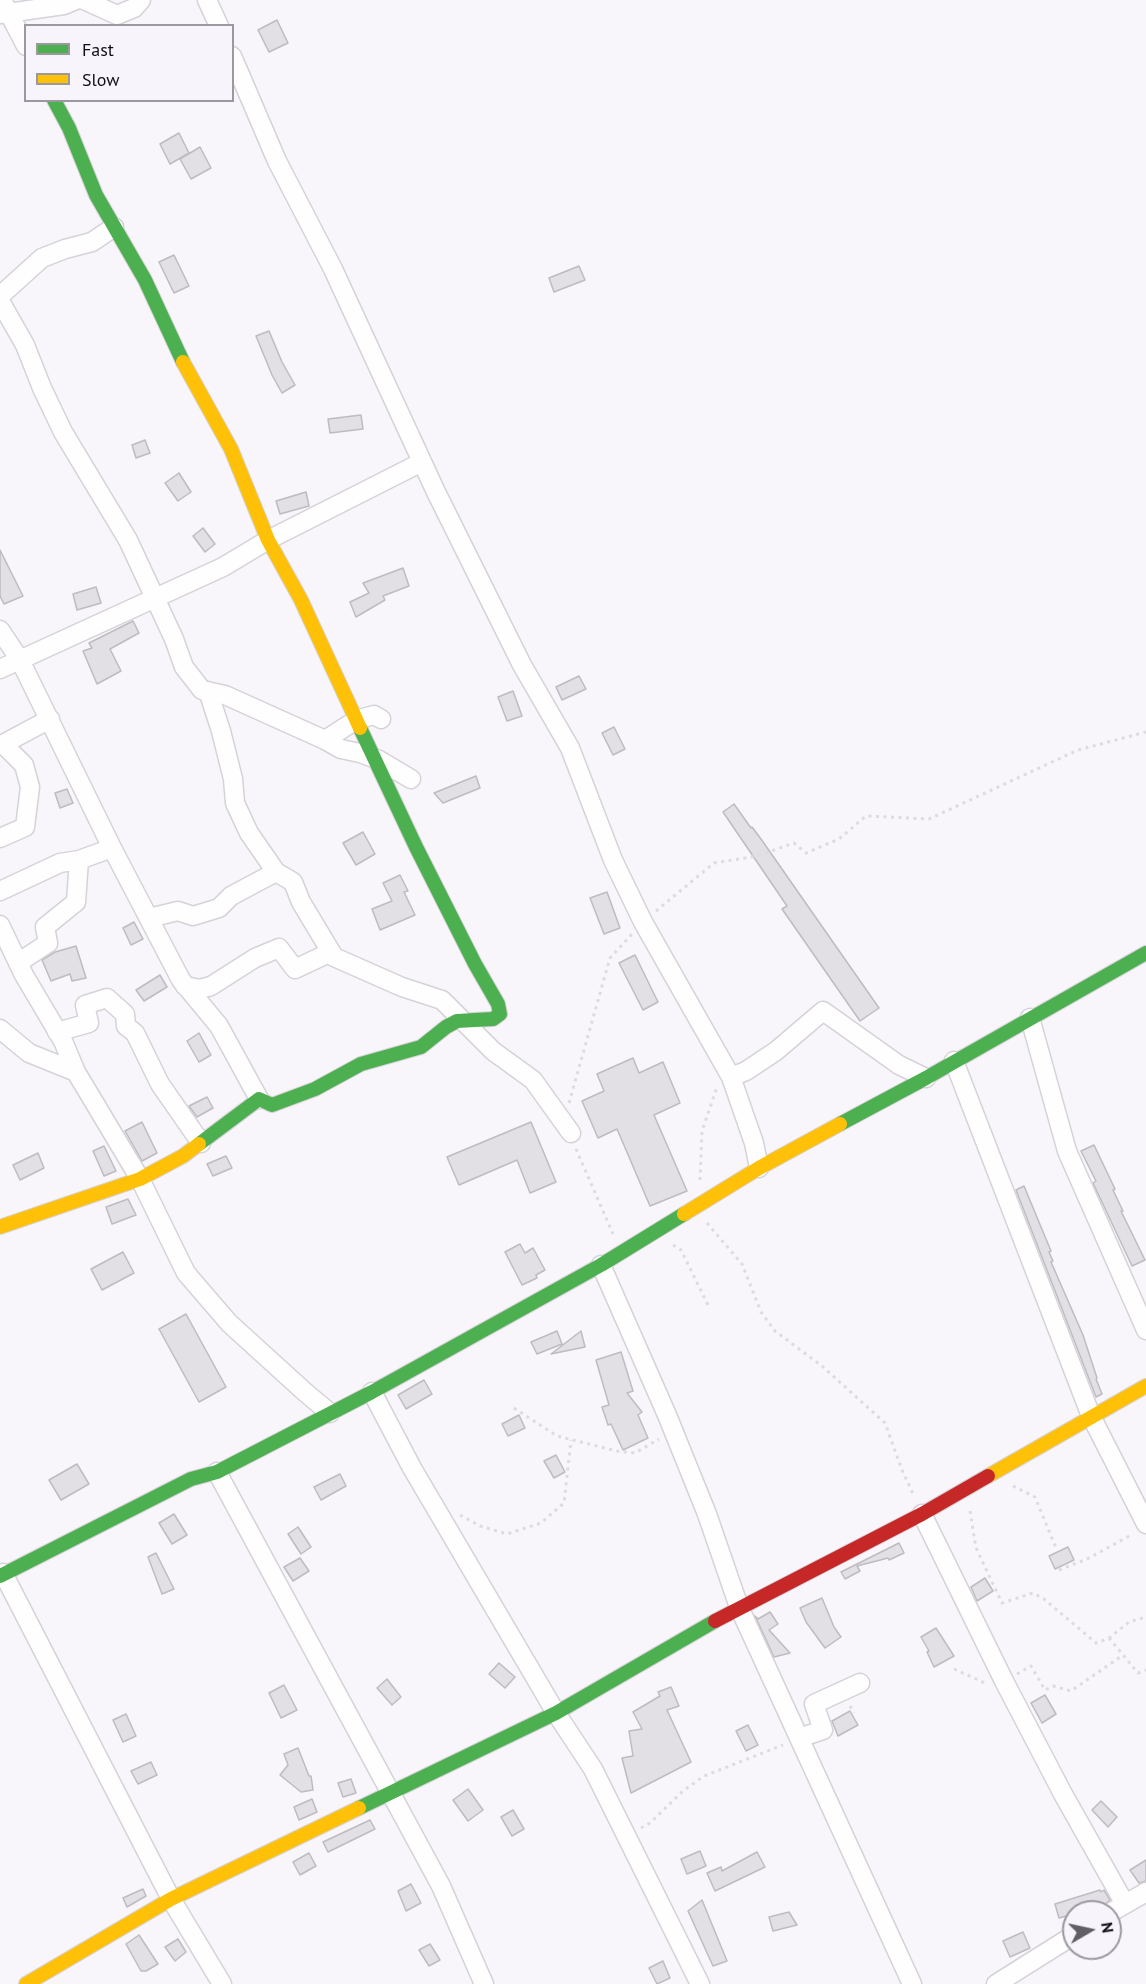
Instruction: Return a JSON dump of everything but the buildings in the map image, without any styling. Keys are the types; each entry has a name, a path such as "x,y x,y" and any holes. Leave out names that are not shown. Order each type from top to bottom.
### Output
{"street":[{"path":"24,43 4,9 64,5 76,0"},
{"path":"84,0 117,15 134,8 141,0"},
{"path":"207,0 218,24"},
{"path":"234,61 277,161 333,270 422,462 522,664 570,748 613,860 643,921 731,1077 754,1143 759,1168"},
{"path":"0,630 20,660 112,848 181,980 219,1026 259,1099 272,1105 315,1089 361,1064 421,1047 446,1027 462,1021 493,1019 500,1014 498,1004 469,953 374,759 301,600 268,540 231,449 182,362 145,280 96,195 69,128 55,102"},
{"path":"0,296 42,258 92,242 114,227"},
{"path":"0,301 24,345 63,432 128,540 184,667 202,690 225,694 341,749 374,759 411,780"},
{"path":"0,669 223,567 268,540 422,462"},
{"path":"208,691 221,731 233,779 236,802 249,833 276,872 293,882 301,902 334,957 402,987 442,1000 493,1051 533,1080 571,1133"},
{"path":"325,740 356,720 374,716 381,719"},
{"path":"0,837 25,827 30,787 24,765 3,744 50,719"},
{"path":"0,891 60,863 79,860 112,848"},
{"path":"18,963 48,943 45,927 76,902 79,860"},
{"path":"149,918 178,911 193,916 219,908 231,896 276,872"},
{"path":"0,925 76,1072 140,1179 186,1273 229,1323 330,1413"},
{"path":"186,986 200,989 211,986 255,958 279,948 295,969 331,952"},
{"path":"222,1984 171,1899 2,1574 191,1479 218,1472 372,1392 601,1265 759,1168 926,1078 1146,953"},
{"path":"57,1032 89,1023 85,1005 107,998 125,1014 126,1026 135,1034 160,1083 201,1143"},
{"path":"731,1077 746,1071 776,1051 823,1011 899,1065 926,1078"},
{"path":"1030,1018 1067,1151 1146,1330"},
{"path":"0,1029 29,1053 76,1072"},
{"path":"954,1061 1091,1416 1141,1528"},
{"path":"0,1225 140,1179 183,1156 259,1099"},
{"path":"601,1265 707,1514 739,1607 912,1984"},
{"path":"26,1984 171,1899 556,1713 739,1607 922,1514 1146,1386"},
{"path":"372,1392 412,1468 556,1713 593,1769 700,1984"},
{"path":"218,1472 441,1886 484,1984"},
{"path":"922,1514 1114,1900"},
{"path":"799,1738 823,1730 814,1704 860,1683"},
{"path":"1122,1906 1146,1892"},
{"path":"996,1984 1062,1943"}],"path":[{"path":"569,1105 610,958 643,921 714,863 757,856 794,843 806,853 838,839 866,816 928,819 1078,750 1146,732"},
{"path":"731,1077 716,1088 702,1131 701,1175 694,1208 742,1264 761,1312 775,1331 822,1366 885,1423 902,1470 922,1514"},
{"path":"571,1133 576,1151 614,1236"},
{"path":"654,1232 681,1250 709,1307"},
{"path":"514,1408 557,1436 617,1451 635,1453 673,1431"},
{"path":"454,1509 461,1517 480,1526 507,1534 541,1523 564,1503 572,1440"},
{"path":"991,1474 1035,1497 1056,1548"},
{"path":"965,1489 976,1548 1002,1603 1033,1593 1044,1599 1096,1643 1109,1638 1129,1622 1146,1617"},
{"path":"1059,1570 1087,1559 1141,1528"},
{"path":"1109,1638 1138,1673 1146,1670"},
{"path":"954,1669 993,1687 1031,1666 1045,1690 1053,1686 1071,1691 1123,1655"},
{"path":"626,1835 650,1823 683,1791 704,1776 799,1738"}],"traffic: fast":[{"path":"55,102 69,128 96,195 145,280 183,362"},
{"path":"199,1144 259,1099 272,1105 315,1089 361,1064 421,1047 457,1021 493,1019 500,1014 498,1004 475,964 416,847 360,728"},
{"path":"840,1124 1146,953"},
{"path":"0,1576 191,1479 217,1472 372,1392 601,1265 684,1214"},
{"path":"359,1808 556,1713 715,1621"}],"traffic: slow":[{"path":"183,362 231,449 268,540 301,600 360,728"},
{"path":"684,1214 759,1168 840,1124"},
{"path":"0,1227 140,1179 183,1156 199,1144"},
{"path":"988,1476 1146,1386"},
{"path":"26,1984 171,1899 359,1808"}],"traffic: jam":[{"path":"715,1621 922,1514 988,1476"}]}
